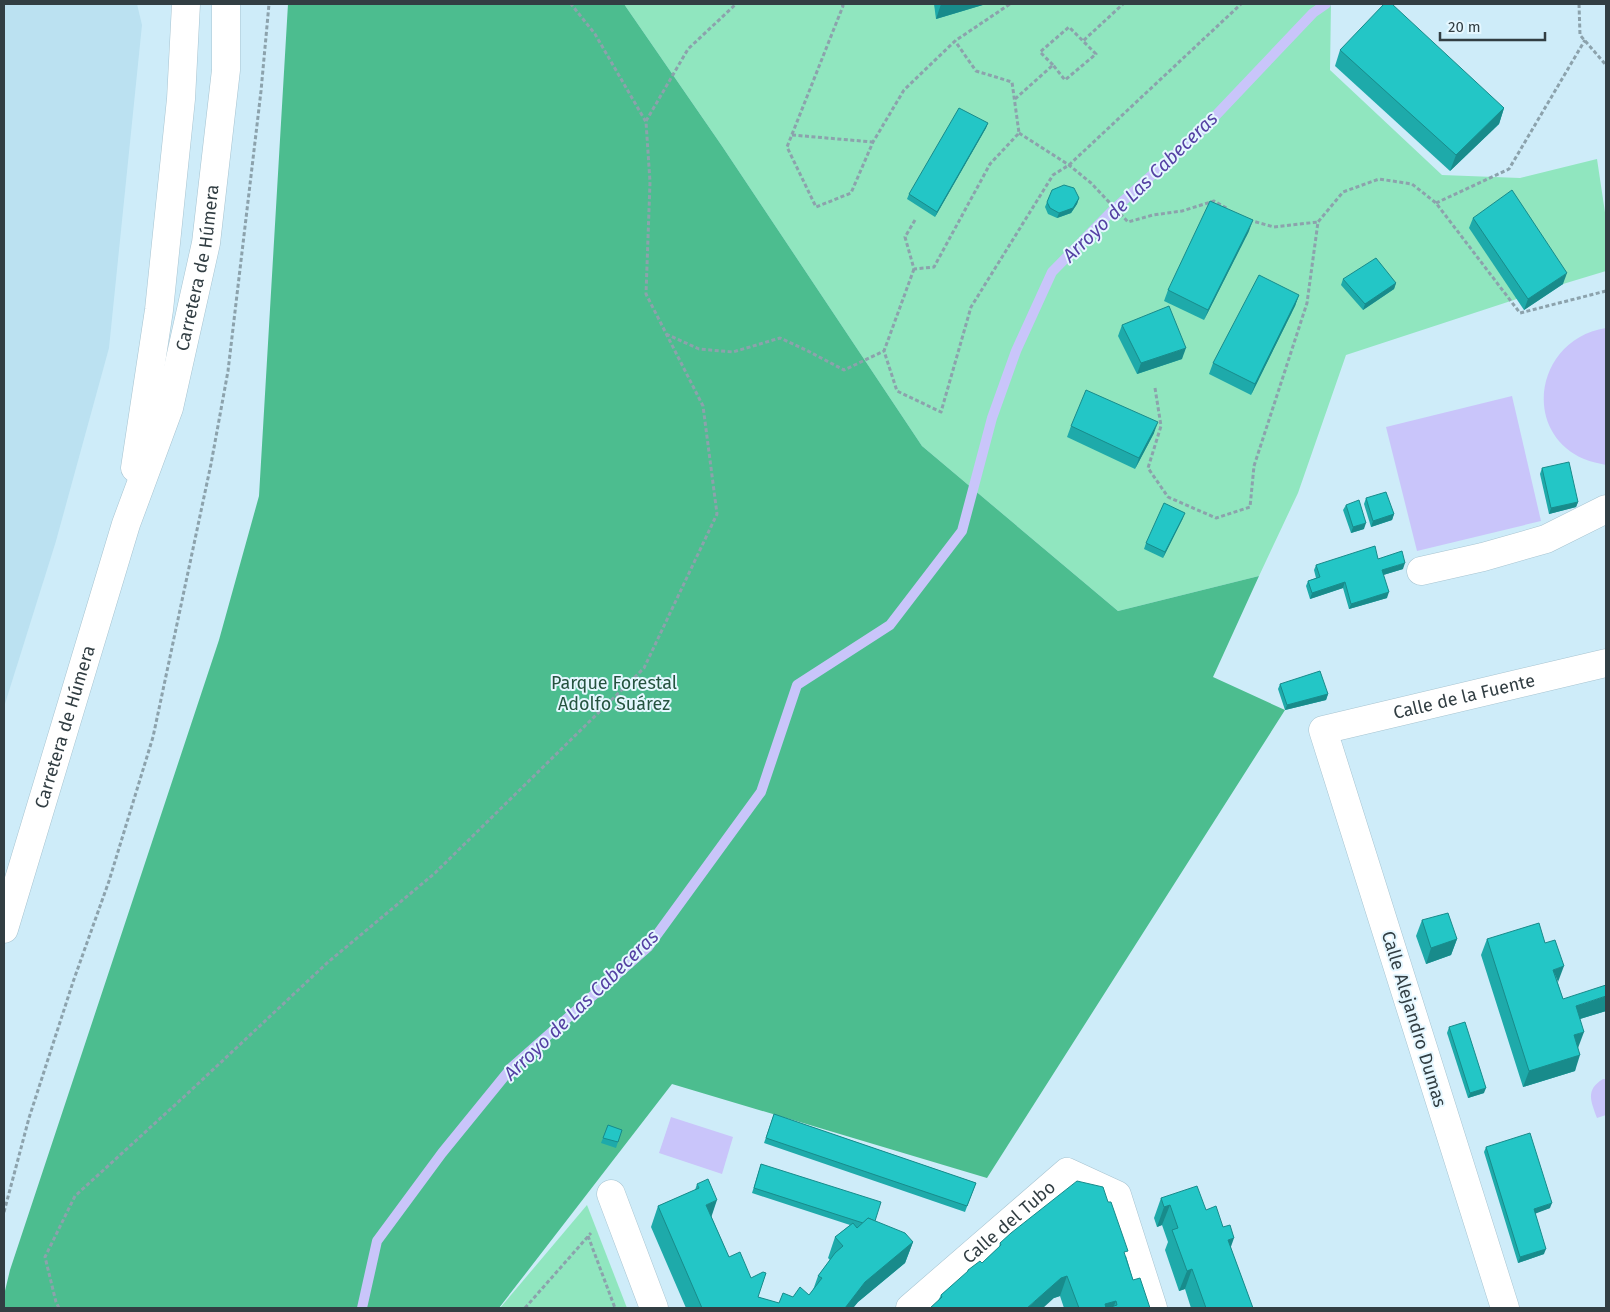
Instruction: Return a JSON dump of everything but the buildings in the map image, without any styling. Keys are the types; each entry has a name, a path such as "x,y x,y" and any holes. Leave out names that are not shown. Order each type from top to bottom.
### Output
{"main road":[{"path":"168,222 167,145 173,14 171,4"},
{"name":"Carretera de Húmera","path":"126,524 159,310 181,99 186,4"},
{"name":"Carretera de Húmera","path":"4,929 126,524 170,408 206,243 226,70 226,4"},
{"path":"1422,571 1483,557 1546,539 1606,509"},
{"name":"Calle de la Fuente","path":"1323,730 1606,663"},
{"name":"Calle Alejandro Dumas","path":"1323,730 1505,1308"},
{"name":"Calle del Tubo","path":"910,1308 1067,1172 1117,1195 1153,1308"},
{"path":"611,1194 654,1308"}],"path":[{"path":"4,1212 28,1118 109,881 153,737 211,464 228,371 261,91 269,4"},
{"path":"59,1308 45,1257 75,1196 327,963 435,873 644,668 718,514 703,406 646,294 650,182 646,122 595,34 571,4"},
{"path":"646,122 688,50 736,4"},
{"path":"842,4 843,6 787,147 816,207 851,192 873,142 904,90 955,41 1010,4"},
{"path":"1083,41 1123,4"},
{"path":"915,220 905,237 914,269 884,351 897,391 941,412 971,307 1053,175 1069,165 1241,4"},
{"path":"1579,4 1580,35 1606,66"},
{"path":"1069,27 1096,54 1065,80 1053,66 1040,52 1069,27"},
{"path":"1436,203 1509,168 1585,40"},
{"path":"955,41 976,71 1012,82 1019,133"},
{"path":"1015,100 1053,66"},
{"path":"1019,133 1069,165 1099,190 1128,222 1153,215 1182,211 1214,201 1235,213"},
{"path":"914,269 934,267 990,164 1019,133"},
{"path":"792,135 873,142"},
{"path":"1155,388 1161,426 1148,468 1168,497 1216,518 1250,507 1254,466 1307,303 1318,222 1343,192 1379,179 1412,184 1436,203 1520,313 1606,291"},
{"path":"1242,217 1274,226 1318,222"},
{"path":"666,334 699,348 733,352 780,338 844,370 884,351"},
{"path":"525,1308 588,1236 615,1308"}],"shaded area":[{"path":"4,4 137,4 142,25 109,348 56,541 4,707"},
{"path":"1606,328 1606,465 1584,459 1564,446 1551,428 1544,408 1545,387 1551,367 1564,349 1582,336"},
{"path":"1512,396 1541,521 1417,551 1386,427"},
{"path":"1603,1079 1606,1079 1606,1115 1597,1118 1591,1096 1594,1087"},
{"path":"671,1117 733,1137 722,1174 659,1153"}],"green space":[{"name":"Parque Forestal Adolfo Suárez","path":"288,4 624,4 722,146 922,446 1118,611 1259,576 1213,677 1285,710 987,1178 672,1084 499,1308 4,1308 4,1295 10,1270 219,640 259,496"},
{"path":"624,4 1331,4 1330,70 1442,175 1520,178 1597,159 1606,219 1606,271 1346,355 1298,493 1259,576 1118,611 922,446 722,146"},
{"path":"587,1205 627,1308 500,1308"}],"waterway":[{"name":"Arroyo de Las Cabeceras","path":"362,1308 377,1241 442,1153 512,1067 648,947 761,792 797,685 890,625 962,531 992,418 1016,351 1052,272 1113,210 1201,131 1313,13 1326,4"}]}
